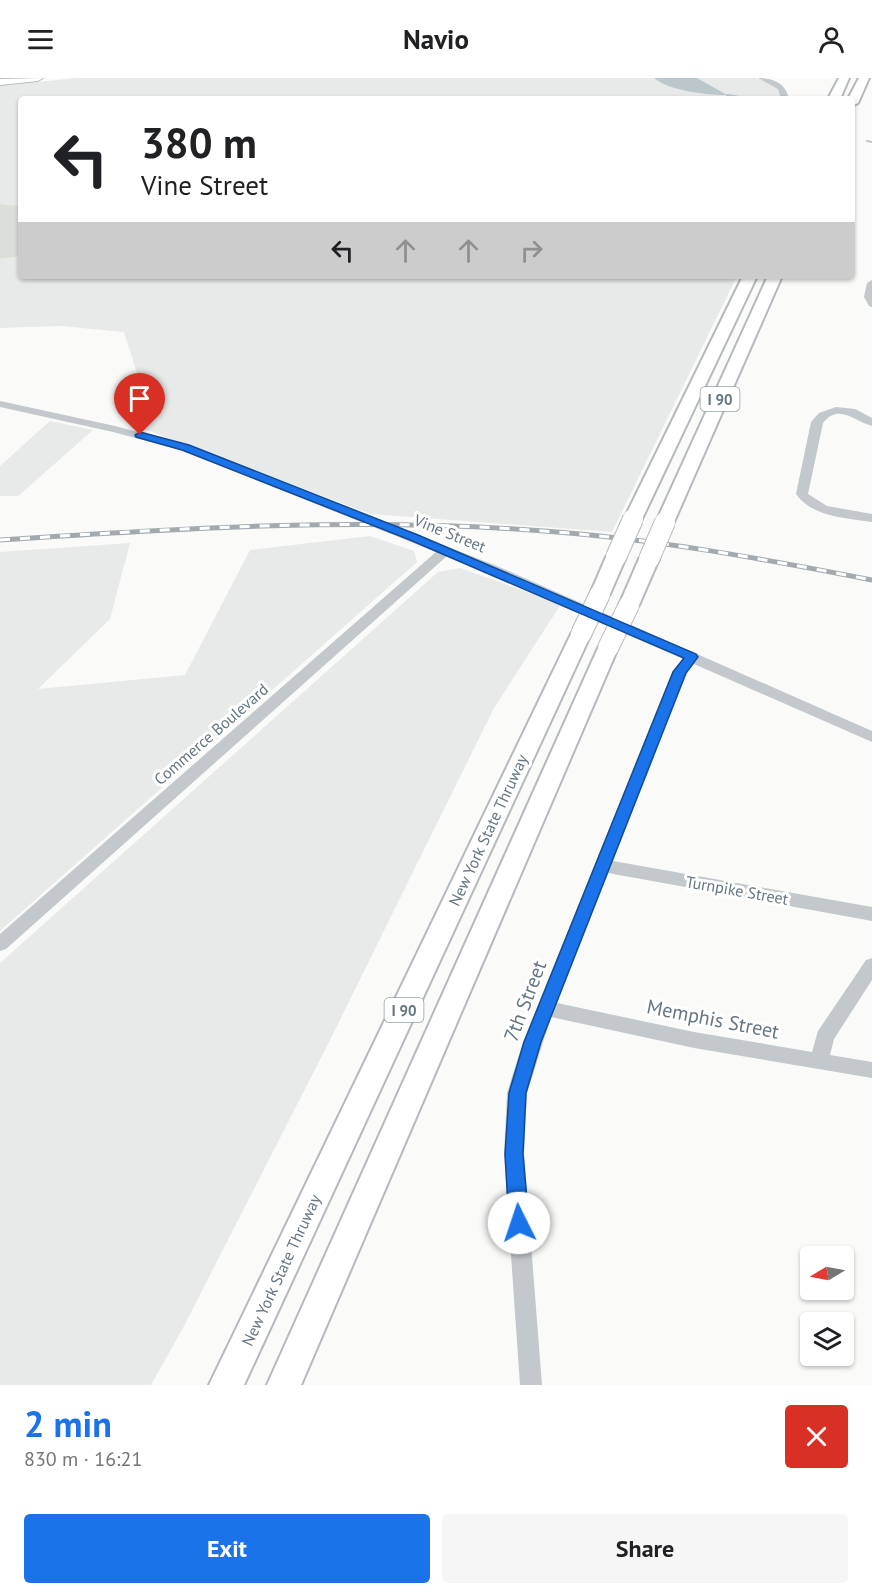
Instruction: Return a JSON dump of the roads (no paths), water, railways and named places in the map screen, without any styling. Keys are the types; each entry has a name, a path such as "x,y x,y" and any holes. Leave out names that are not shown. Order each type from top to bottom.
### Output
{"highway":[{"path":"835,96 844,78"},
{"path":"855,97 864,78"},
{"name":"New York State Thruway","path":"226,1385 600,594 633,519 749,279"},
{"name":"I 90","path":"285,1385 608,648 774,279"}],"main road":[{"path":"0,82 38,78"}],"street":[{"path":"762,78 778,85 785,96"},
{"path":"872,283 869,297 872,304"},
{"name":"Vine Street","path":"0,404 115,429 186,448 446,550 872,737"},
{"path":"872,423 860,414 842,410 827,412 821,416 817,422 802,494 808,503 820,508 872,519"},
{"name":"Commerce Boulevard","path":"0,944 446,550"},
{"name":"7th Street","path":"531,1385 514,1154 517,1093 532,1042 680,672 692,657"},
{"name":"Turnpike Street","path":"603,866 872,914"},
{"path":"819,1062 825,1037 872,965"},
{"name":"Memphis Street","path":"546,1008 694,1040 872,1070"}],"waterway":[{"path":"727,95 733,96"},
{"path":"867,141 872,142"}],"railway":[{"path":"0,540 272,526 476,527 544,531 668,544 872,580"}]}
